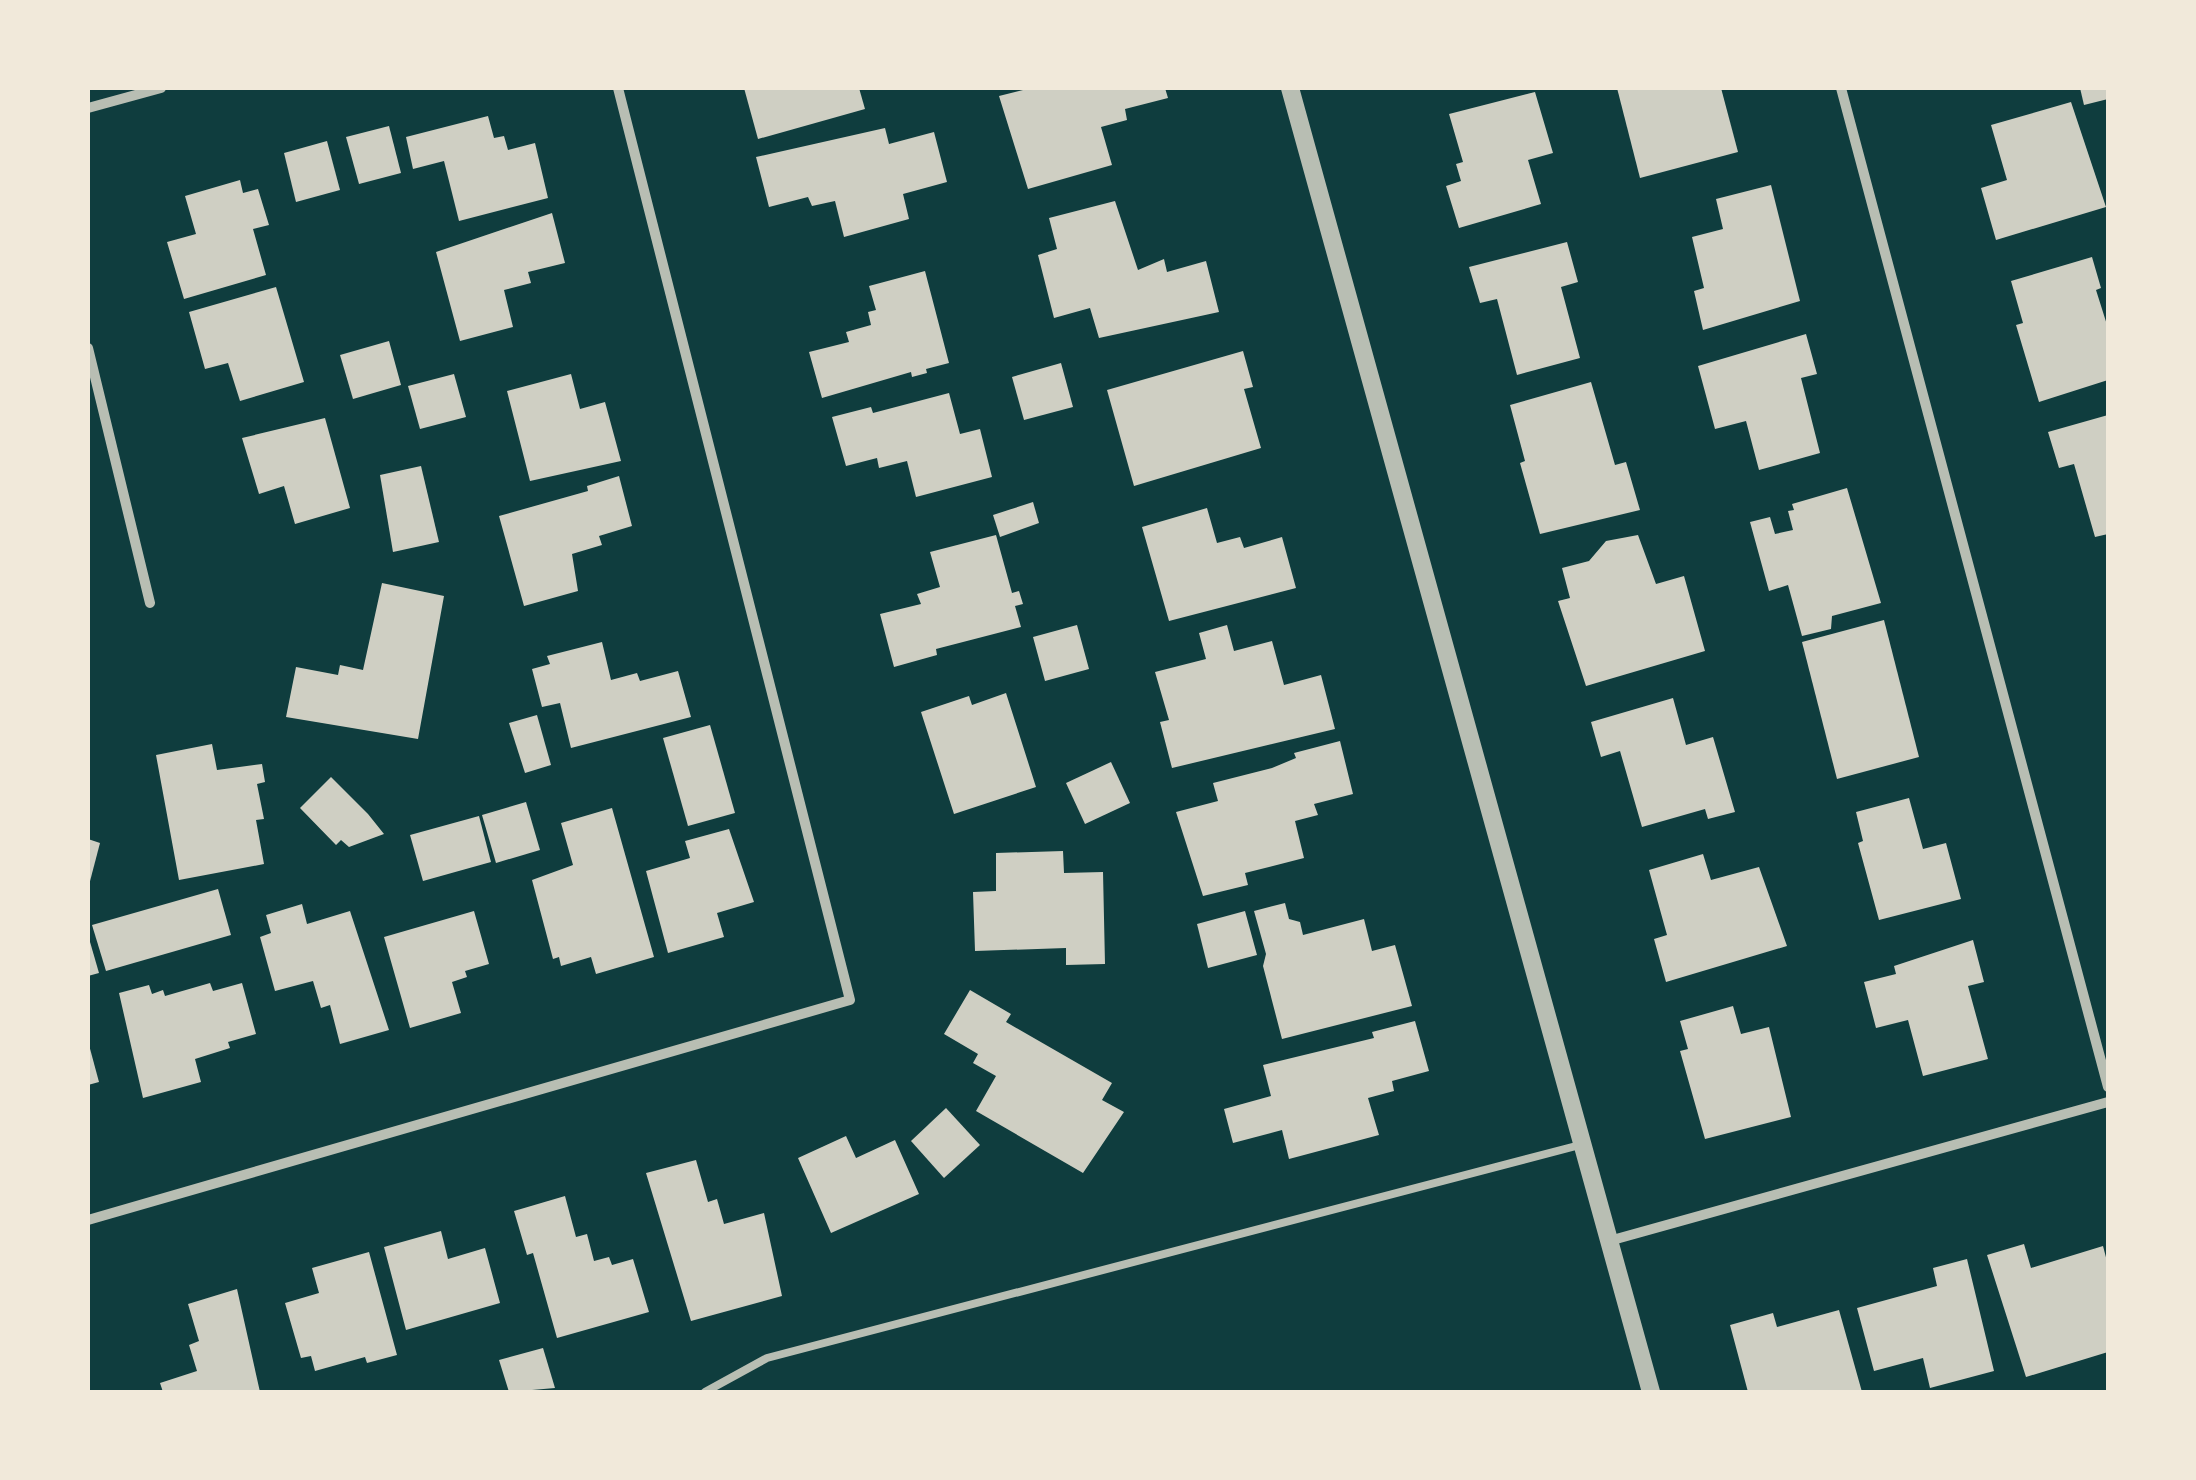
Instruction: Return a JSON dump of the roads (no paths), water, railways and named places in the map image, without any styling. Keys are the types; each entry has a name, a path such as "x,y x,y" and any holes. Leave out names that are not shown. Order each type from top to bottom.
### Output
{"street":[{"path":"88,108 161,88"},
{"path":"88,1220 850,1000 618,88"},
{"path":"1290,88 1651,1392"},
{"path":"1841,88 2108,1087"},
{"path":"88,348 150,602"},
{"path":"1609,1242 2108,1102"}],"lane":[{"path":"706,1392 767,1358 1584,1144"}]}
